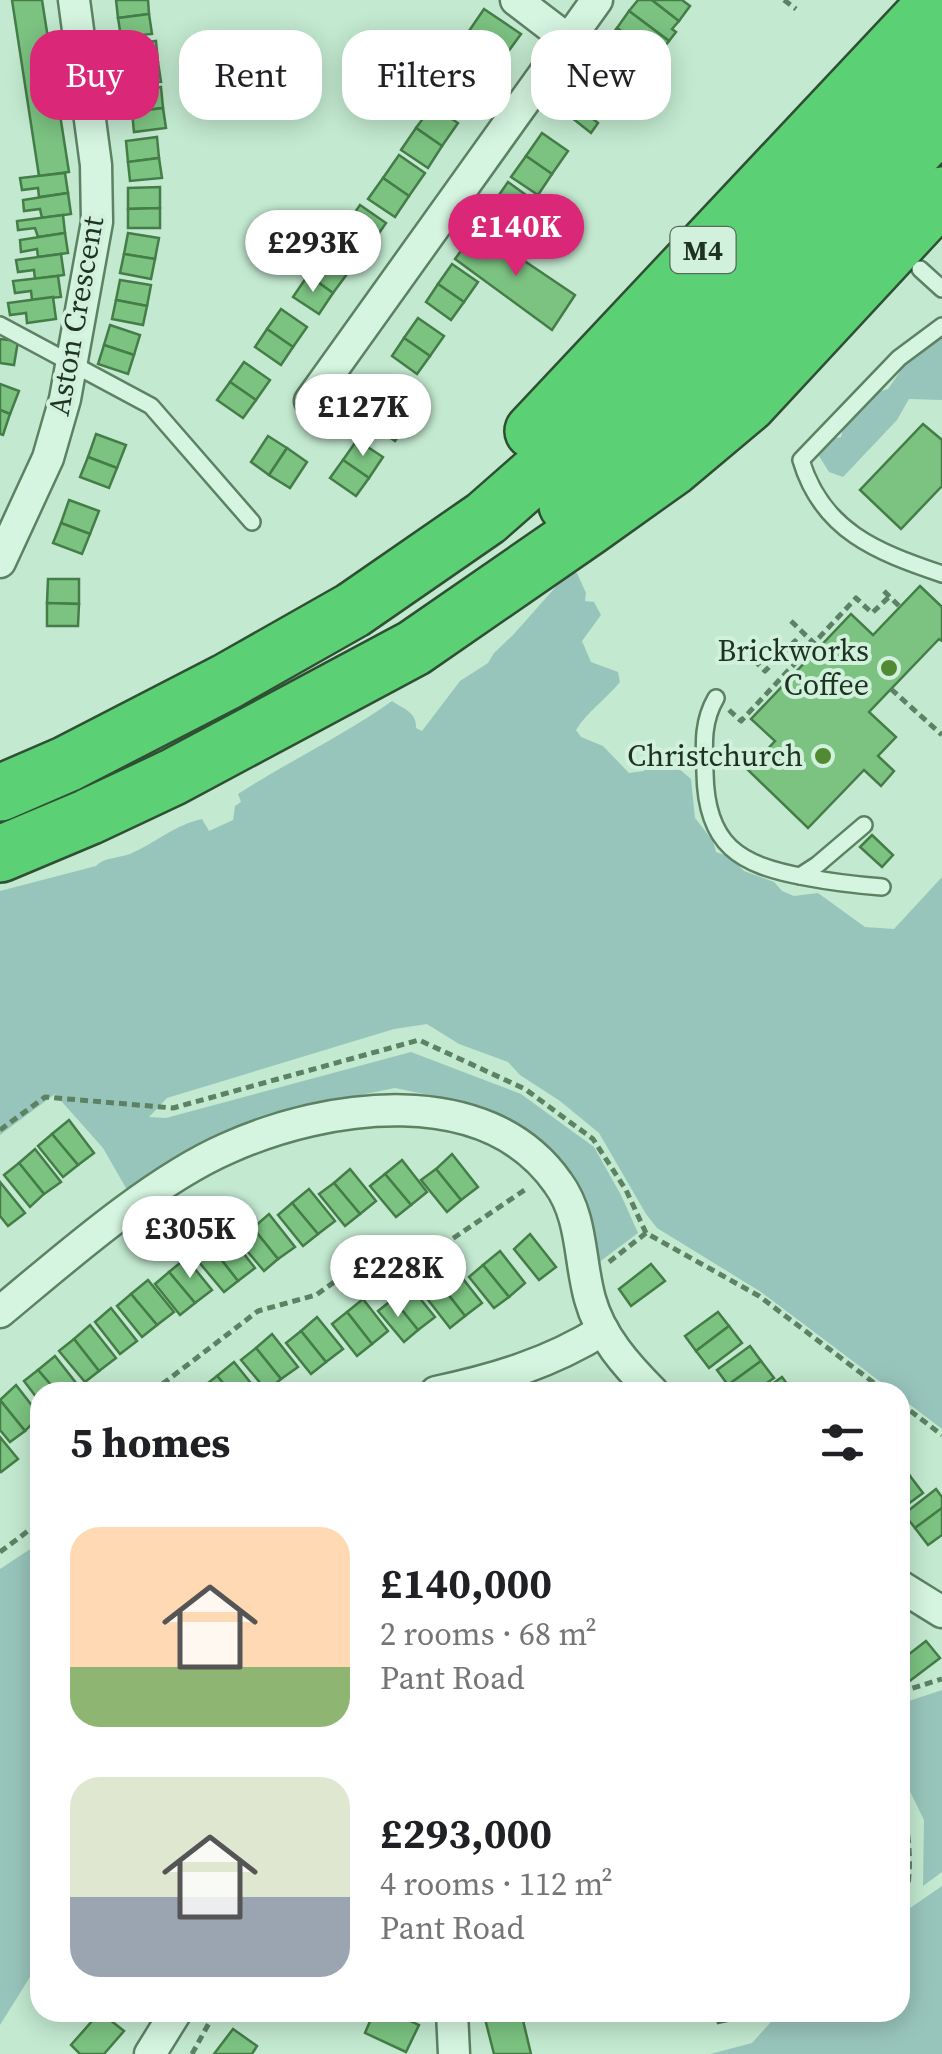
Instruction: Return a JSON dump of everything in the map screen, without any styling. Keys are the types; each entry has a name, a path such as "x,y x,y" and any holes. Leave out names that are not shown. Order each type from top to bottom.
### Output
{"highway":[{"name":"M4","path":"0,854 88,818 248,737 498,533 938,0"},
{"name":"M4","path":"498,533 560,454 694,322 942,62"},
{"name":"M4","path":"498,533 535,534 636,443 942,122"},
{"name":"M4","path":"0,794 68,764 226,682 498,533 673,466 748,404 942,195"}],"street":[{"name":"Aston Crescent","path":"0,562 48,458 65,399 97,222 96,165 74,0"},
{"path":"516,0 556,30"},
{"path":"575,30 597,0"},
{"path":"310,401 531,91"},
{"path":"0,1312 138,1202 226,1148 290,1125 396,1108 460,1116 498,1130 558,1183 582,1240 590,1299 619,1355 645,1382"},
{"path":"483,1382 564,1354 604,1330"},
{"path":"910,1592 942,1612"},
{"path":"150,2054 170,2022"},
{"path":"452,2022 454,2054"}],"lane":[{"path":"920,269 942,289"},
{"path":"0,325 150,406 252,522"},
{"path":"942,326 899,358 801,460 816,500 855,537 942,574"},
{"path":"716,698 704,725 706,797 712,825 730,848 750,864 800,876 882,887"},
{"path":"800,876 864,825"}],"path":[{"path":"784,0 796,10"},
{"path":"716,698 741,721 817,646 856,598 872,613 887,594 900,607"},
{"path":"791,621 817,646"},
{"path":"754,660 765,671 795,641 807,652"},
{"path":"891,689 942,735"},
{"path":"0,1130 45,1097 173,1108 419,1040 525,1089 594,1140 626,1190 646,1233 759,1296 873,1382"},
{"path":"165,1382 258,1311 316,1295 376,1252 424,1258 549,1174"},
{"path":"910,1411 942,1435"},
{"path":"0,1552 30,1530"},
{"path":"910,1689 942,1679"},
{"path":"192,2054 210,2022"}],"shaded area":[{"path":"942,332 942,400 909,399 897,420 843,477 829,472 819,456 824,441 841,437 845,420 863,396 888,389 920,343"},
{"path":"569,572 577,573 586,593 585,601 594,602 601,615 582,641 591,662 618,672 620,682 576,730 581,737 603,746 629,773 644,771 652,761 664,756 691,779 695,818 713,841 716,852 730,857 744,871 774,882 794,896 818,893 865,927 894,929 942,877 942,1429 910,1405 910,1382 881,1382 761,1292 657,1228 599,1133 560,1101 520,1075 508,1062 459,1044 427,1024 394,1029 167,1098 149,1117 166,1118 411,1052 521,1094 594,1147 638,1233 598,1263 592,1223 571,1183 499,1118 463,1102 395,1088 290,1109 217,1136 130,1195 103,1148 55,1094 0,1135 0,891 96,866 143,848 192,822 202,819 209,831 233,820 235,806 241,802 238,794 392,701 412,715 416,728 422,731 460,681 488,663"},
{"path":"30,1549 30,1977 0,2025 0,1569"},
{"path":"942,1690 942,1872 923,1886 924,1820 910,1791 910,1701"},
{"path":"942,1886 942,2054 710,2054 752,2043 771,2022 910,2022 910,1908"}],"building":[{"path":"12,0 42,0 47,30 30,30 30,117"},
{"path":"116,0 148,0 149,14 118,18"},
{"path":"638,0 652,0 679,21 672,29 676,32 671,38 671,30 654,30 629,11"},
{"path":"652,0 682,0 690,6 679,21"},
{"path":"484,9 521,34 511,48 511,30 470,30"},
{"path":"629,11 654,30 620,30 617,28"},
{"path":"149,14 151,30 120,30 118,18"},
{"path":"159,87 163,108 159,109"},
{"path":"163,108 166,128 134,132 133,120 159,120 159,109"},
{"path":"30,120 61,120 69,172 39,176"},
{"path":"422,120 458,123 442,146 416,128"},
{"path":"575,120 594,120 598,123 591,133"},
{"path":"416,128 442,146 428,168 401,150"},
{"path":"542,133 568,151 552,174 526,156"},
{"path":"157,137 159,158 128,162 126,141"},
{"path":"399,155 425,173 409,196 383,178"},
{"path":"526,156 552,174 538,195 511,177"},
{"path":"159,158 162,178 130,181 128,162"},
{"path":"65,173 68,193 39,197 38,188 22,190 20,178"},
{"path":"383,178 409,196 395,217 368,199"},
{"path":"508,182 533,200 518,222 492,205"},
{"path":"160,187 160,208 128,209 128,188"},
{"path":"68,193 71,214 42,218 40,209 24,211 23,200"},
{"path":"360,205 386,223 372,243 346,225"},
{"path":"492,205 518,222 503,244 477,226"},
{"path":"160,208 160,228 128,228 128,209"},
{"path":"63,215 65,233 38,237 35,228 18,230 17,221"},
{"path":"346,225 372,243 359,261 333,243"},
{"path":"477,229 575,295 552,330 455,259"},
{"path":"65,233 68,253 38,257 37,249 21,252 20,240"},
{"path":"128,233 159,238 155,259 124,254"},
{"path":"323,252 350,270 333,293 308,275"},
{"path":"61,254 64,275 35,279 34,270 18,272 16,260"},
{"path":"124,254 155,259 151,279 120,273"},
{"path":"452,264 478,282 464,302 438,284"},
{"path":"308,275 333,293 319,314 293,297"},
{"path":"58,276 61,297 32,300 31,291 15,293 13,281"},
{"path":"120,280 151,285 147,306 116,300"},
{"path":"438,284 464,302 451,320 426,302"},
{"path":"53,297 56,319 27,323 26,313 10,315 8,303"},
{"path":"116,300 147,306 143,325 112,319"},
{"path":"281,309 307,327 293,347 267,329"},
{"path":"418,318 444,336 430,356 404,338"},
{"path":"110,325 140,335 134,355 104,345"},
{"path":"267,329 293,347 281,365 255,347"},
{"path":"404,338 430,356 417,374 392,356"},
{"path":"0,339 18,341 14,365 0,363"},
{"path":"104,345 134,355 128,374 98,364"},
{"path":"244,362 270,380 256,400 230,382"},
{"path":"230,382 256,400 243,418 217,400"},
{"path":"0,384 19,391 10,414 0,410"},
{"path":"396,385 422,402 408,423 382,405"},
{"path":"382,405 408,423 395,441 369,423"},
{"path":"0,410 10,414 3,435 0,434"},
{"path":"923,424 942,440 942,486 901,529 860,490"},
{"path":"96,434 126,445 117,468 88,457"},
{"path":"268,436 287,448 269,475 251,462"},
{"path":"357,440 383,457 369,478 343,460"},
{"path":"287,448 307,462 290,488 269,475"},
{"path":"88,457 117,468 109,488 80,477"},
{"path":"343,460 369,478 356,496 330,478"},
{"path":"69,500 99,511 90,534 61,523"},
{"path":"61,523 90,534 82,554 53,543"},
{"path":"48,579 79,579 79,604 47,603"},
{"path":"920,586 942,607 942,641 939,639 869,712 896,737 878,756 894,771 881,786 864,770 808,828 748,770 775,741 751,719 851,614 873,635"},
{"path":"47,603 79,604 78,626 47,626"},
{"path":"872,835 893,855 882,867 860,847"},
{"path":"69,1120 94,1153 78,1165 52,1134"},
{"path":"52,1134 78,1165 63,1177 38,1146"},
{"path":"35,1149 61,1182 44,1194 19,1163"},
{"path":"452,1154 478,1187 461,1200 436,1169"},
{"path":"402,1160 427,1192 411,1205 385,1174"},
{"path":"19,1163 44,1194 30,1207 4,1175"},
{"path":"350,1169 376,1201 360,1214 334,1183"},
{"path":"436,1169 461,1200 447,1212 421,1180"},
{"path":"385,1174 411,1205 396,1217 370,1186"},
{"path":"0,1182 25,1213 8,1226 0,1216"},
{"path":"334,1183 360,1214 345,1226 319,1194"},
{"path":"309,1189 335,1221 318,1234 292,1203"},
{"path":"292,1203 318,1234 303,1246 278,1215"},
{"path":"269,1214 295,1247 278,1259 253,1228"},
{"path":"253,1228 278,1259 264,1271 238,1240"},
{"path":"530,1234 556,1267 539,1280 514,1249"},
{"path":"229,1235 255,1268 238,1281 213,1249"},
{"path":"213,1249 238,1281 224,1292 198,1261"},
{"path":"500,1251 525,1283 509,1297 483,1265"},
{"path":"186,1258 212,1290 195,1303 169,1272"},
{"path":"651,1264 665,1281 631,1306 619,1289"},
{"path":"483,1265 509,1297 494,1308 469,1277"},
{"path":"456,1270 482,1303 465,1316 440,1284"},
{"path":"169,1272 195,1303 180,1315 155,1284"},
{"path":"148,1280 174,1312 157,1325 131,1294"},
{"path":"440,1284 465,1316 450,1328 425,1296"},
{"path":"409,1285 435,1317 418,1330 393,1299"},
{"path":"131,1294 157,1325 142,1337 117,1306"},
{"path":"363,1299 388,1331 372,1344 347,1312"},
{"path":"393,1299 418,1330 404,1342 378,1311"},
{"path":"111,1308 137,1341 120,1354 95,1322"},
{"path":"347,1312 372,1344 357,1356 332,1324"},
{"path":"718,1312 729,1326 696,1351 685,1336"},
{"path":"317,1317 343,1349 326,1362 301,1331"},
{"path":"90,1325 116,1358 99,1371 74,1339"},
{"path":"729,1326 742,1343 709,1368 696,1351"},
{"path":"301,1331 326,1362 311,1374 286,1343"},
{"path":"272,1334 298,1367 281,1379 256,1348"},
{"path":"74,1339 99,1371 85,1382 59,1351"},
{"path":"750,1346 761,1361 732,1382 726,1382 717,1370"},
{"path":"256,1348 281,1379 259,1382 241,1360"},
{"path":"55,1356 75,1382 48,1382 38,1370"},
{"path":"761,1361 774,1378 768,1382 732,1382"},
{"path":"234,1362 250,1382 222,1382 217,1376"},
{"path":"38,1370 48,1382 30,1382 30,1389 24,1381"},
{"path":"16,1385 30,1403 30,1426 25,1431 0,1400"},
{"path":"0,1400 25,1431 10,1442 0,1430"},
{"path":"0,1437 18,1459 1,1472 0,1471"},
{"path":"910,1476 923,1493 910,1503"},
{"path":"936,1489 942,1497 942,1508 915,1528 910,1522 910,1509"},
{"path":"942,1508 942,1535 928,1545 915,1528"},
{"path":"926,1641 940,1658 910,1681 910,1653"},
{"path":"91,2022 113,2022 124,2031 104,2054 80,2054 71,2045"},
{"path":"370,2022 419,2025 406,2052 365,2033"},
{"path":"486,2022 523,2022 531,2054 494,2054"},
{"path":"233,2029 257,2046 252,2054 214,2054"}],"place":[{"name":"Brickworks Coffee","path":"889,668"},
{"name":"Christchurch","path":"823,756"}]}
